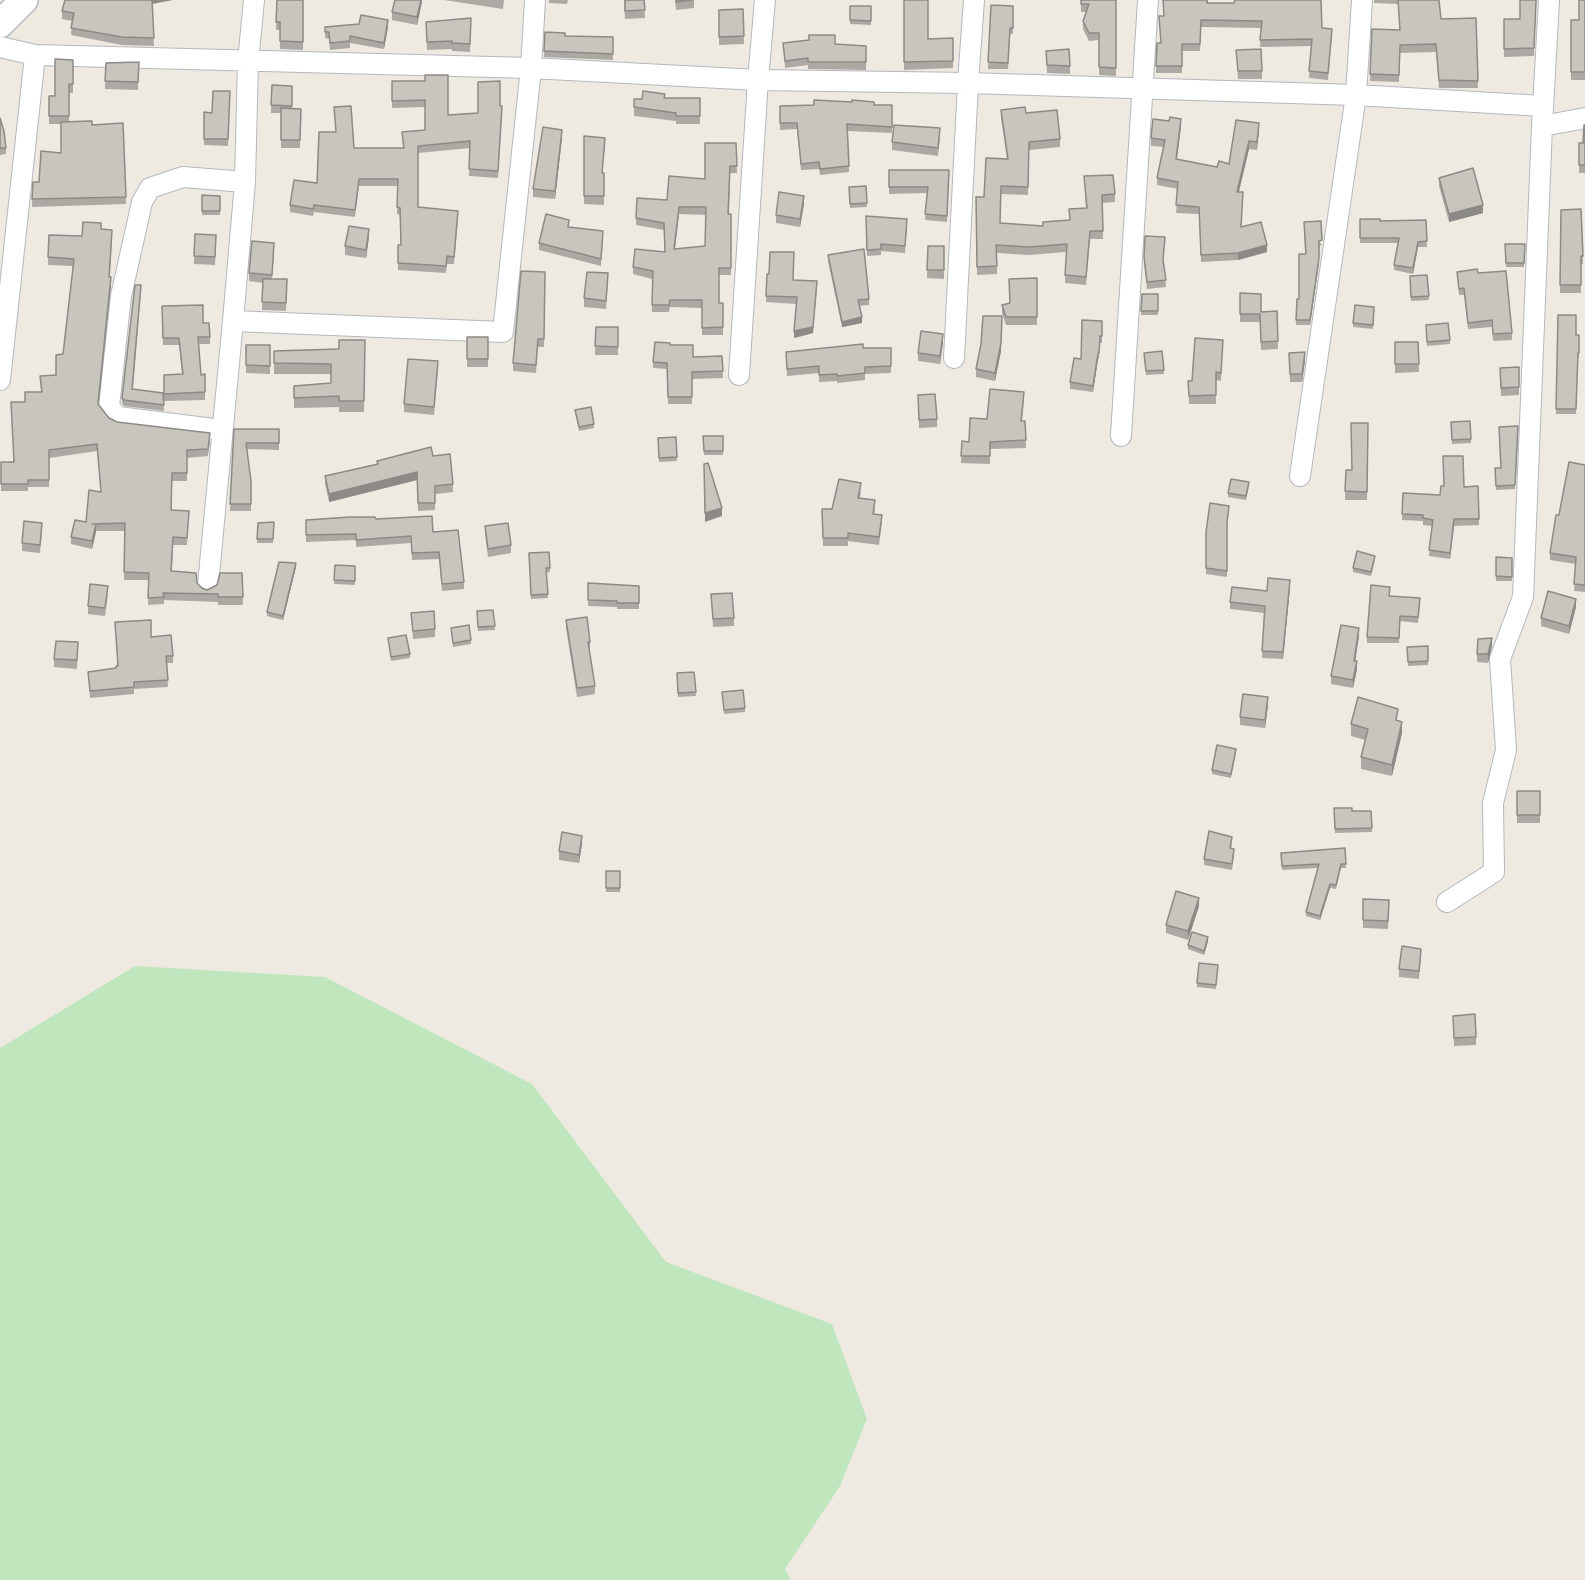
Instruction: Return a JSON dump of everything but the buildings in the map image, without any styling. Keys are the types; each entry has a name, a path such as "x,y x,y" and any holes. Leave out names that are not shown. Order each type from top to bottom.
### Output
{"main road":[{"path":"0,24 24,0"}],"street":[{"path":"208,585 245,182 248,62 254,0"},
{"path":"233,321 503,332 531,68 535,0"},
{"path":"739,375 765,0"},
{"path":"954,358 974,0"},
{"path":"1121,436 1148,0"},
{"path":"1300,476 1356,95 1362,0"},
{"path":"1447,902 1494,872 1493,803 1506,750 1500,659 1523,597 1549,0"},
{"path":"0,47 35,55 531,68 758,80 968,83 1356,95 1543,116 1585,118"},
{"path":"0,380 35,55"},
{"path":"222,430 118,417 109,407 121,297 142,202 150,188 183,177 245,182"}],"green space":[{"path":"135,966 325,977 532,1084 666,1262 832,1324 867,1419 840,1486 785,1569 791,1580 0,1580 0,1048"}]}
